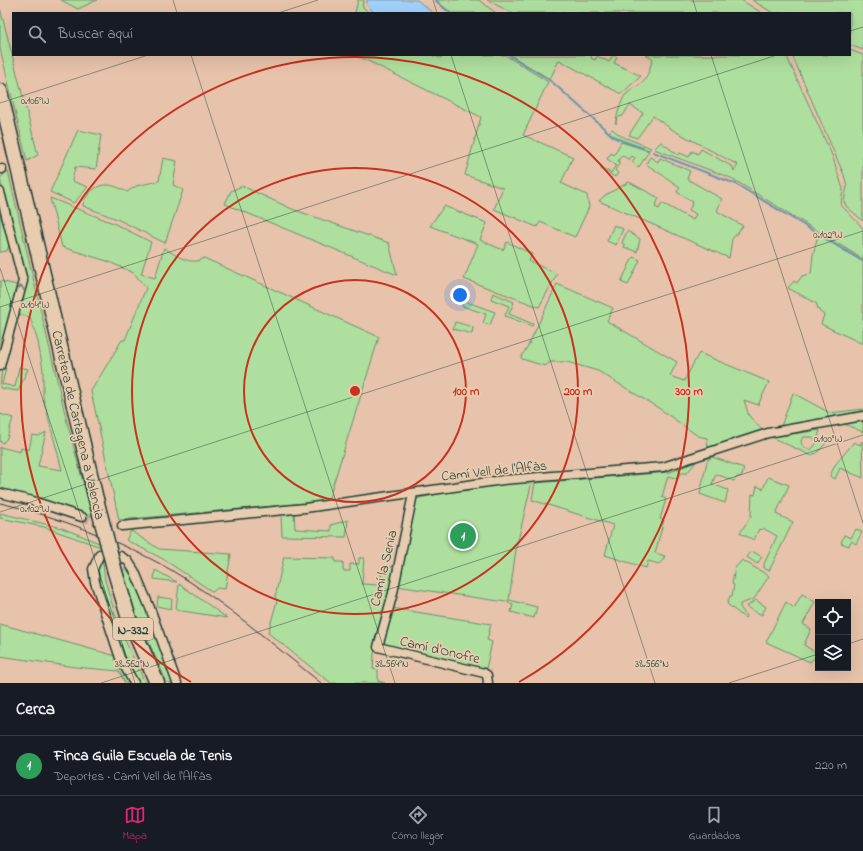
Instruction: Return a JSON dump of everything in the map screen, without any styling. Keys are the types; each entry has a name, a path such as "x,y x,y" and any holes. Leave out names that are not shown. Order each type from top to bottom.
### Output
{"highway":[{"name":"Carretera de Cartagena a Valencia","path":"0,91 96,499 115,572 129,619 157,683"}],"street":[{"path":"0,192 23,281 0,366"},
{"name":"Camí Vell de l'Alfàs","path":"122,526 305,508 413,494 503,480 663,467 768,434 863,416"},
{"path":"0,493 33,501 82,517"},
{"name":"Camí la Senia","path":"378,647 393,593 413,494"},
{"path":"100,554 93,568 95,582 120,658 134,683"},
{"path":"120,556 128,561 135,572 150,608 177,683"},
{"name":"Camí d'Onofre","path":"378,647 484,673 487,675 488,683"}],"green space":[{"path":"61,0 97,0 78,9"},
{"path":"358,0 364,0 362,6 368,12 355,12"},
{"path":"436,0 479,0 495,12 450,12"},
{"path":"487,0 741,0 760,12 510,12"},
{"path":"752,0 863,0 863,50 851,45 851,12 771,12"},
{"path":"0,8 38,155 27,161 0,48"},
{"path":"851,50 863,55 863,221 846,206 844,201 847,186 844,175 792,56 851,56"},
{"path":"358,56 434,56 440,58 446,56 507,56 548,82 523,135 573,157 561,183 587,195 589,207 575,237 540,222 537,227 494,209 503,188 465,175 481,117"},
{"path":"512,56 592,56 591,58 595,60 597,56 609,62 612,56 615,56 617,57 614,63 641,76 621,94 559,60 550,79"},
{"path":"647,56 786,56 832,155 843,189 841,205 863,228 863,259 731,178 654,149 661,142 678,155 680,153 689,157 692,151 698,154 701,149 733,167 734,171 738,165 673,130 653,116 637,138 629,135 643,113 630,105 622,117 620,116 616,120 625,95 643,82 648,74 653,59"},
{"path":"612,129 621,136 651,148 649,150 624,142 609,132"},
{"path":"78,130 101,135 96,169 75,167 72,181 88,187 74,203 50,192"},
{"path":"621,142 649,151 639,167 632,162 635,158 632,156 629,160 622,155 618,161 620,163 615,170 618,173 615,177 601,169 602,167 611,173 616,165 607,159 611,153 614,155"},
{"path":"650,157 658,162 660,158 690,171 687,179 722,199 717,211 743,226 732,239 729,258 599,201 604,196 629,182 659,198 655,207 659,209 662,203 693,220 696,214 689,210 693,202 677,192 680,187 646,164"},
{"path":"163,158 177,161 173,185 183,190 165,243 117,219 83,206 88,195 97,187 102,185 111,185 127,192 136,186 159,181"},
{"path":"8,171 66,418 92,516 0,490 0,447 20,452 21,448 29,450 32,435 39,436 46,432 38,466 62,470 43,397 43,370 38,342 30,317 16,314 24,288 0,178"},
{"path":"242,186 292,209 389,243 397,275 225,204 231,191"},
{"path":"50,198 113,223 151,242 141,274 155,278 164,248 189,261 204,258 379,337 328,501 119,520 91,391 122,340 125,340 146,288 134,273 107,261 62,247"},
{"path":"444,206 487,223 480,240 503,250 507,242 532,254 529,261 557,274 539,307 464,279 478,244 430,226"},
{"path":"0,211 10,242 7,251 0,252"},
{"path":"614,225 623,229 616,245 607,241"},
{"path":"627,231 640,239 637,252 624,247 625,245 622,243"},
{"path":"818,235 863,262 863,344 821,324 824,315 819,311 816,303 788,288 794,281 797,283 802,276 811,274 813,255"},
{"path":"633,257 640,260 628,285 621,282"},
{"path":"0,281 17,285 0,356"},
{"path":"557,284 613,308 607,321 677,362 670,376 684,381 699,353 769,382 758,405 744,400 749,416 763,431 708,449 707,438 698,436 660,409 598,371 567,362 550,362 545,366 522,359 521,357 529,344"},
{"path":"493,293 514,302 509,314 533,324 532,326 505,316 509,306 491,299"},
{"path":"464,301 495,312 490,325 483,323 486,314 462,306"},
{"path":"455,322 473,327 472,334 453,329"},
{"path":"2,367 6,368 2,384 15,387 19,367 28,369 18,391 0,388"},
{"path":"793,393 830,413 863,409 863,413 780,429"},
{"path":"0,414 13,418 7,438 3,443 0,442"},
{"path":"863,419 863,432 842,423"},
{"path":"820,430 818,437 815,440 812,437 803,437 801,441 804,447 811,450 820,439 826,443 816,454 814,453 812,456 771,437"},
{"path":"862,441 863,478 840,468 835,479 830,476 835,465 854,442 860,445"},
{"path":"712,457 744,468 742,476 737,477 734,481 716,474 712,484 728,490 725,503 700,494 707,461"},
{"path":"696,462 687,473 680,473 678,479 668,476 662,497 666,499 660,519 664,520 655,553 665,556 659,564 648,561 646,568 605,555 613,525 532,500 535,483 670,472"},
{"path":"768,477 789,485 776,514 793,522 769,571 764,568 764,564 777,536 763,528 762,530 759,529 754,540 740,533 751,516 752,494 755,495 757,486 763,489"},
{"path":"532,481 516,549 509,600 537,607 534,618 511,612 513,605 508,603 508,600 506,602 396,586 415,499 466,488"},
{"path":"294,512 295,529 331,531 331,525 348,520 346,537 282,536 281,514"},
{"path":"0,513 62,528 99,543 101,547 44,527 0,518"},
{"path":"856,529 862,532 856,544 851,541 849,546 841,543 844,535 851,538"},
{"path":"131,531 159,549 231,554 225,589 217,588 213,592 163,559 126,540"},
{"path":"752,551 762,557 757,564 747,557"},
{"path":"102,556 105,580 119,627 145,683 137,683 122,656 102,601 96,566"},
{"path":"284,557 335,558 335,562 343,562 343,571 350,571 350,564 359,564 359,558 364,558 362,584 380,585 382,568 396,566 374,654 373,669 378,670 378,681 385,683 331,683 268,633 277,601 275,597"},
{"path":"742,560 769,576 754,599 740,604 740,607 746,616 745,618 727,604 730,596 732,596 734,585 732,584 735,568"},
{"path":"126,567 130,569 137,582 173,683 168,683 164,676 136,614 123,571"},
{"path":"155,570 177,582 154,579"},
{"path":"179,584 185,588 227,618 176,610"},
{"path":"802,594 815,602 803,624 811,629 804,645 815,652 815,657 810,662 766,642 786,602 794,608"},
{"path":"158,597 172,599 171,609 157,606"},
{"path":"756,600 766,607 762,612 762,615 746,607"},
{"path":"391,608 491,624 487,640 492,642 486,669 381,647"},
{"path":"0,624 116,656 130,683 125,683 119,671 75,667 0,656"}],"water":[{"path":"367,0 417,0 432,12 373,12 367,4"}],"waterway":[{"path":"435,0 449,12"},
{"path":"511,56 552,82 615,138 643,148"},
{"path":"653,152 736,184 863,261"}],"tunnel":[{"path":"82,517 104,525 122,526"}],"tram line":[{"path":"0,503 21,508 88,530 132,549 171,570 191,582 229,610 321,683"}],"place":[{"name":"Finca Guila Escuela de Tenis","path":"463,536"}]}
